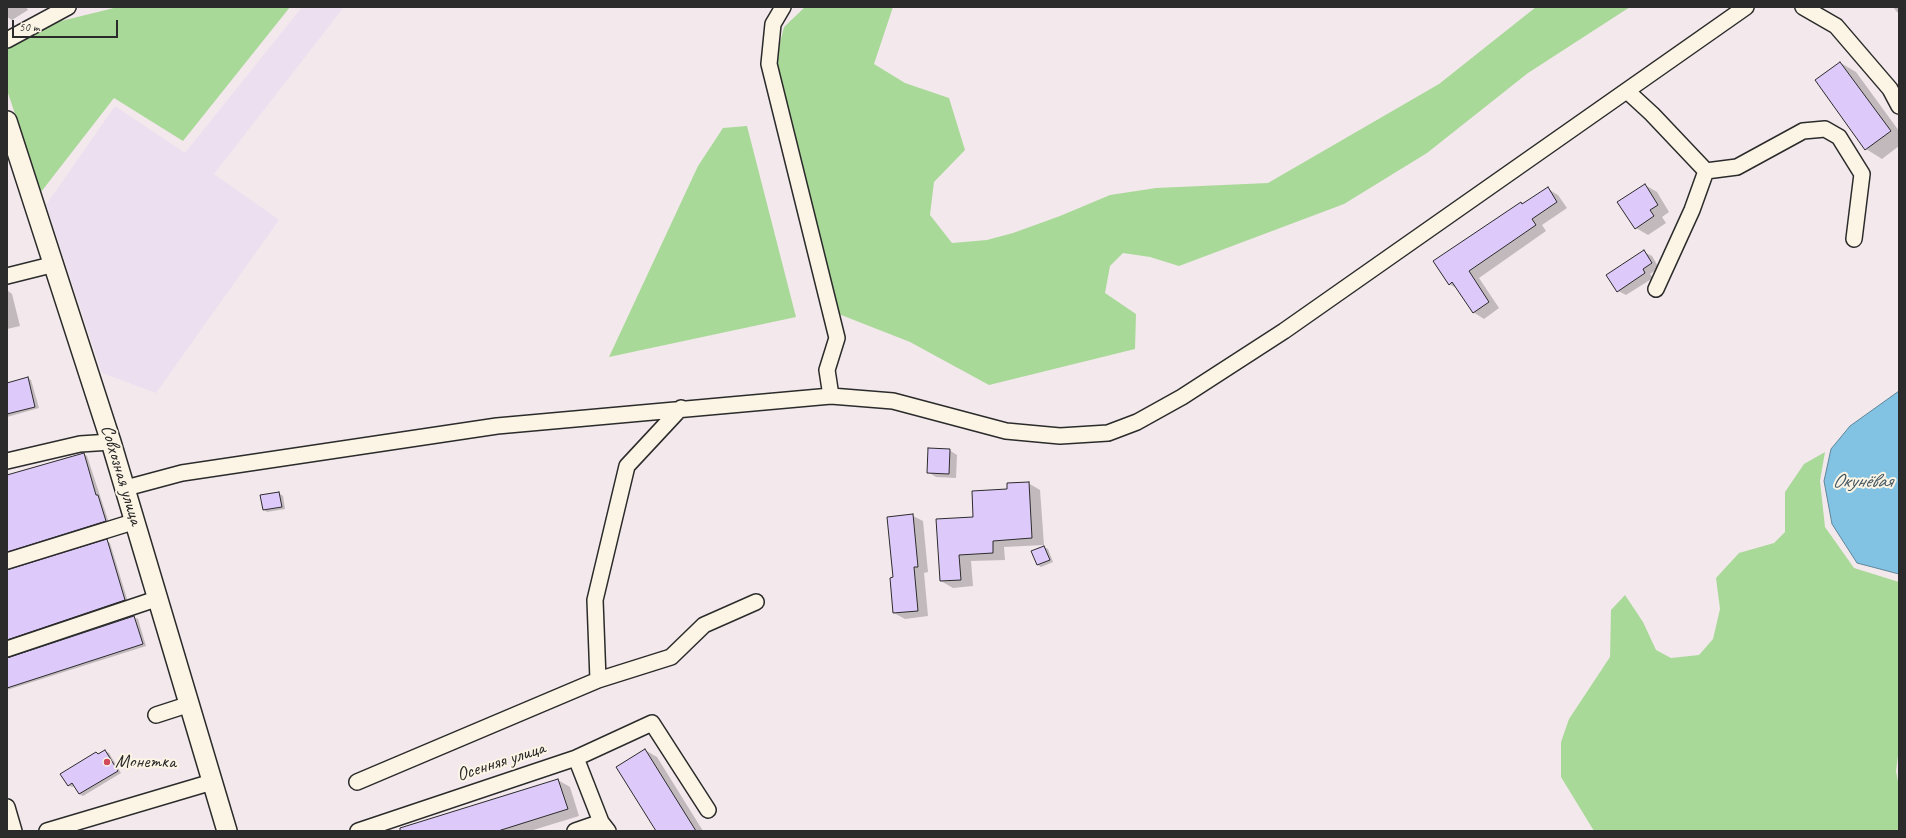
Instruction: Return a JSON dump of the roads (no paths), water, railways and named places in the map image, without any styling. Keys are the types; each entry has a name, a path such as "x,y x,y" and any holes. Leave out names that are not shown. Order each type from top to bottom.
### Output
{"main road":[{"name":"Совхозная улица","path":"8,130 55,264 126,488 227,831"}],"street":[{"path":"7,40 68,7"},
{"path":"783,7 773,24 769,64 837,338 827,370 831,396"},
{"path":"126,488 182,473 497,426 681,408 831,396 893,401 1006,431 1053,435 1108,432 1137,422 1182,397 1284,331 1746,7"},
{"path":"1803,7 1836,26 1890,89 1899,106"},
{"path":"1626,91 1652,114 1706,172"},
{"path":"1706,172 1737,166 1803,131 1825,129 1839,137 1862,174 1854,239"},
{"path":"1656,289 1692,210 1706,172"},
{"path":"7,276 55,264"},
{"path":"598,680 595,600 627,466 681,408"},
{"path":"7,461 80,444 111,442"},
{"path":"7,561 136,521"},
{"path":"7,649 159,598"},
{"path":"357,782 598,680 671,657 704,625 756,602"},
{"path":"156,715 190,704"},
{"name":"Осенняя улица","path":"358,831 576,758 652,723 708,810"},
{"path":"575,831 604,826 576,758"},
{"path":"47,831 212,782"},
{"path":"7,807 14,831"}],"water":[{"name":"Окунёвая","path":"1899,391 1899,574 1857,563 1832,524 1824,481 1831,449 1850,426"}],"place":[{"name":"Монетка","path":"107,762"}]}
